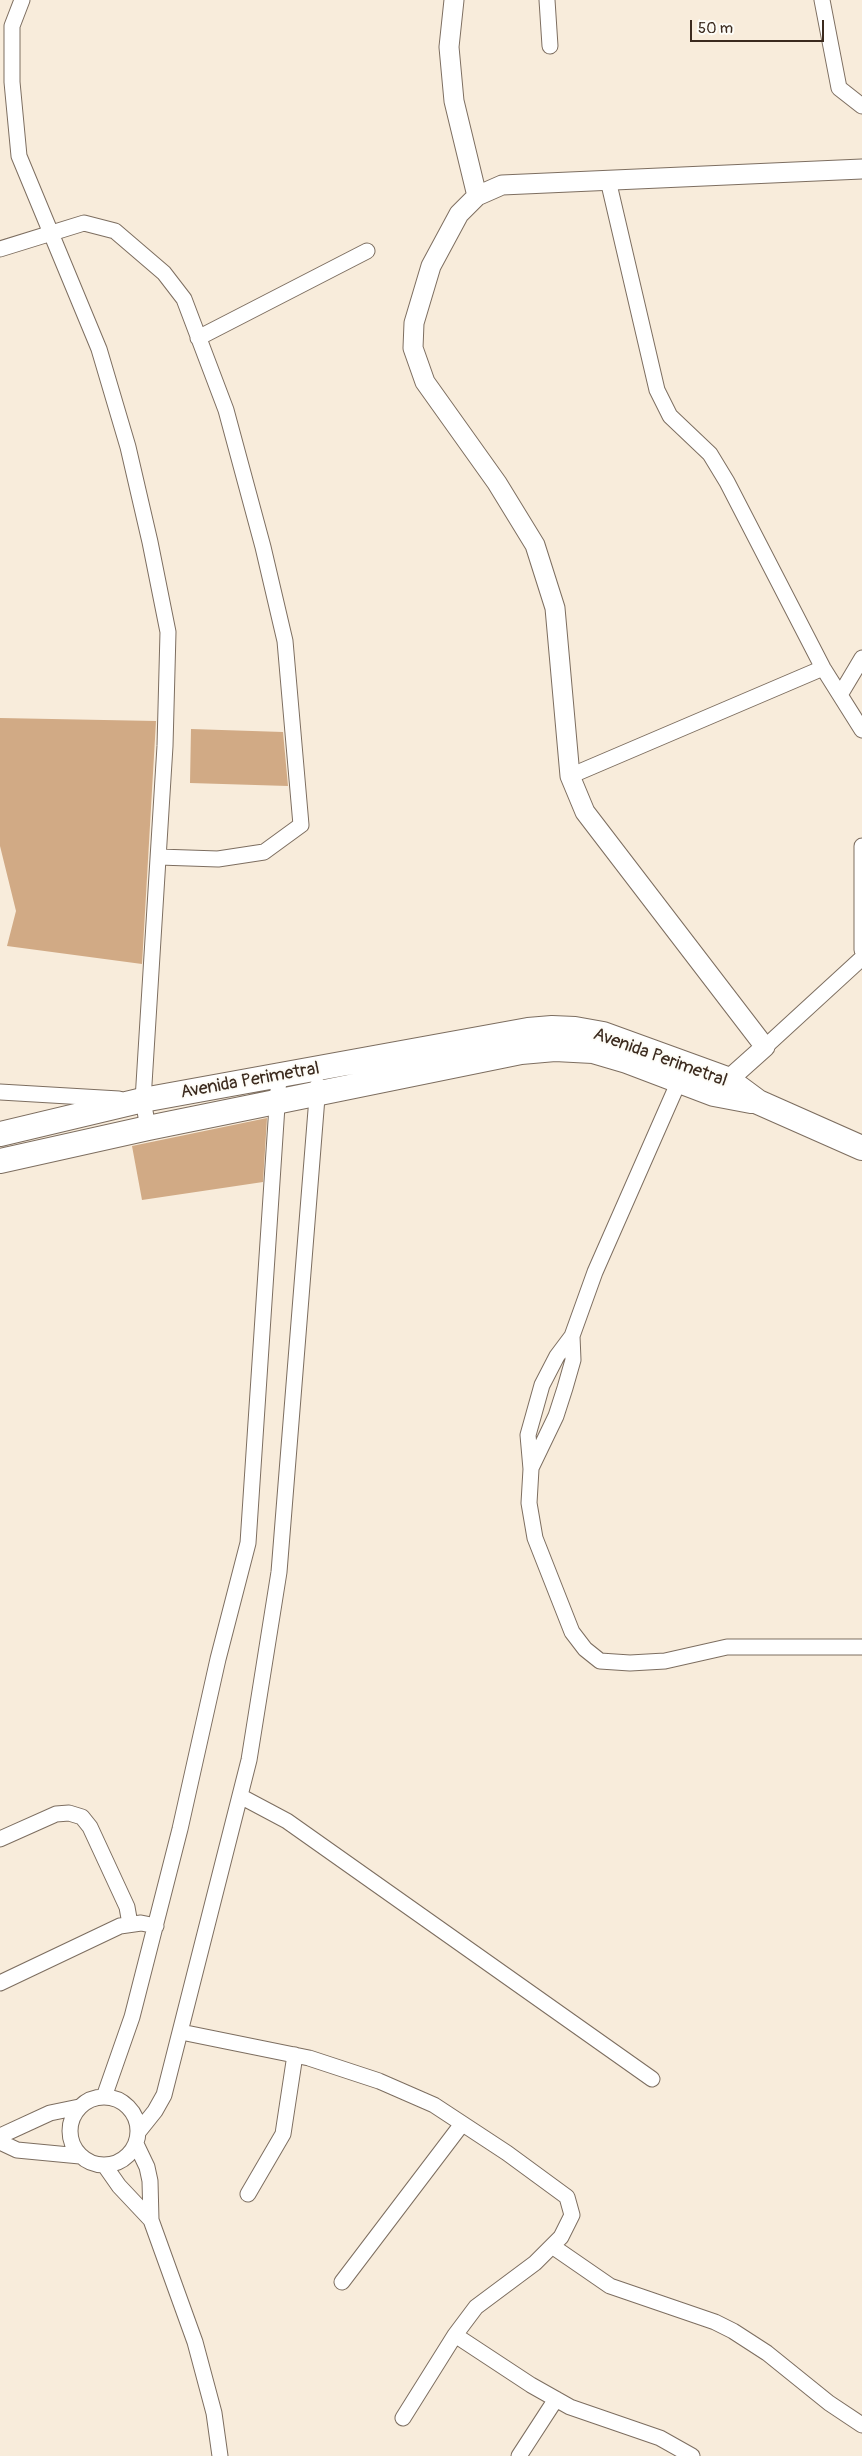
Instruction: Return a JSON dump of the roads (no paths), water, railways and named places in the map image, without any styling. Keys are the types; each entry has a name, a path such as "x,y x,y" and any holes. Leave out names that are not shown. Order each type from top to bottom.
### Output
{"main road":[{"name":"Avenida Perimetral","path":"0,1134 143,1100 528,1030 552,1028 575,1029 603,1034 862,1148"},
{"name":"Avenida Perimetral","path":"0,1161 148,1128 521,1052 555,1049 593,1051 627,1061 679,1081 720,1086"}],"street":[{"path":"22,0 6,25 19,156 99,349 128,447 168,632 159,857 143,1100 148,1128"},
{"path":"454,0 449,47 454,101 478,196"},
{"path":"547,0 550,46"},
{"path":"822,0 839,88 862,106"},
{"path":"765,1047 585,812 570,776 555,608 535,545 497,483 425,382 413,348 414,323 431,266 460,214 478,196 502,185 862,169"},
{"path":"608,180 657,390 670,416 710,454 727,482 823,668 862,730"},
{"path":"0,250 84,223 115,232 164,273 184,300 228,419 264,547 285,641 302,825 264,852 218,859 159,857"},
{"path":"198,338 367,251"},
{"path":"840,695 862,658"},
{"path":"570,776 823,668"},
{"path":"862,846 862,950"},
{"path":"720,1086 862,958"},
{"path":"79,2107 72,2119 70,2132 72,2145 80,2156 91,2164 104,2166 123,2159 156,2111 164,2095 249,1760 279,1572 320,1068"},
{"path":"104,2097 132,2017 156,1926 248,1543 279,1076"},
{"path":"679,1081 595,1272 572,1336 557,1356 542,1386 528,1434 531,1469 529,1503 531,1522 540,1554 572,1632 585,1649 600,1661 630,1663 665,1661 727,1647 862,1647"},
{"path":"0,1092 143,1100"},
{"path":"531,1469 556,1416 565,1388 573,1360 572,1336"},
{"path":"240,1796 287,1821 652,2078"},
{"path":"0,1839 56,1814 69,1813 82,1817 90,1827 127,1907 130,1924"},
{"path":"0,1983 120,1926 130,1924 156,1926"},
{"path":"181,2032 295,2055 379,2081 434,2105 528,2168 567,2197 572,2209 570,2220 561,2237 535,2263 476,2307 455,2335 403,2418"},
{"path":"248,2194 283,2134 295,2055"},
{"path":"0,2136 50,2113 79,2107 90,2100 104,2097 117,2099 128,2107 136,2118 138,2138 150,2181 151,2220 195,2342 214,2413 220,2456"},
{"path":"342,2282 462,2124"},
{"path":"0,2142 16,2150 80,2156"},
{"path":"104,2166 119,2186 151,2220"},
{"path":"552,2246 610,2286 715,2322 733,2331 767,2353 829,2403 862,2425"},
{"path":"455,2335 556,2399 589,2415 642,2431 669,2450 692,2456"},
{"path":"519,2456 556,2399"}]}
